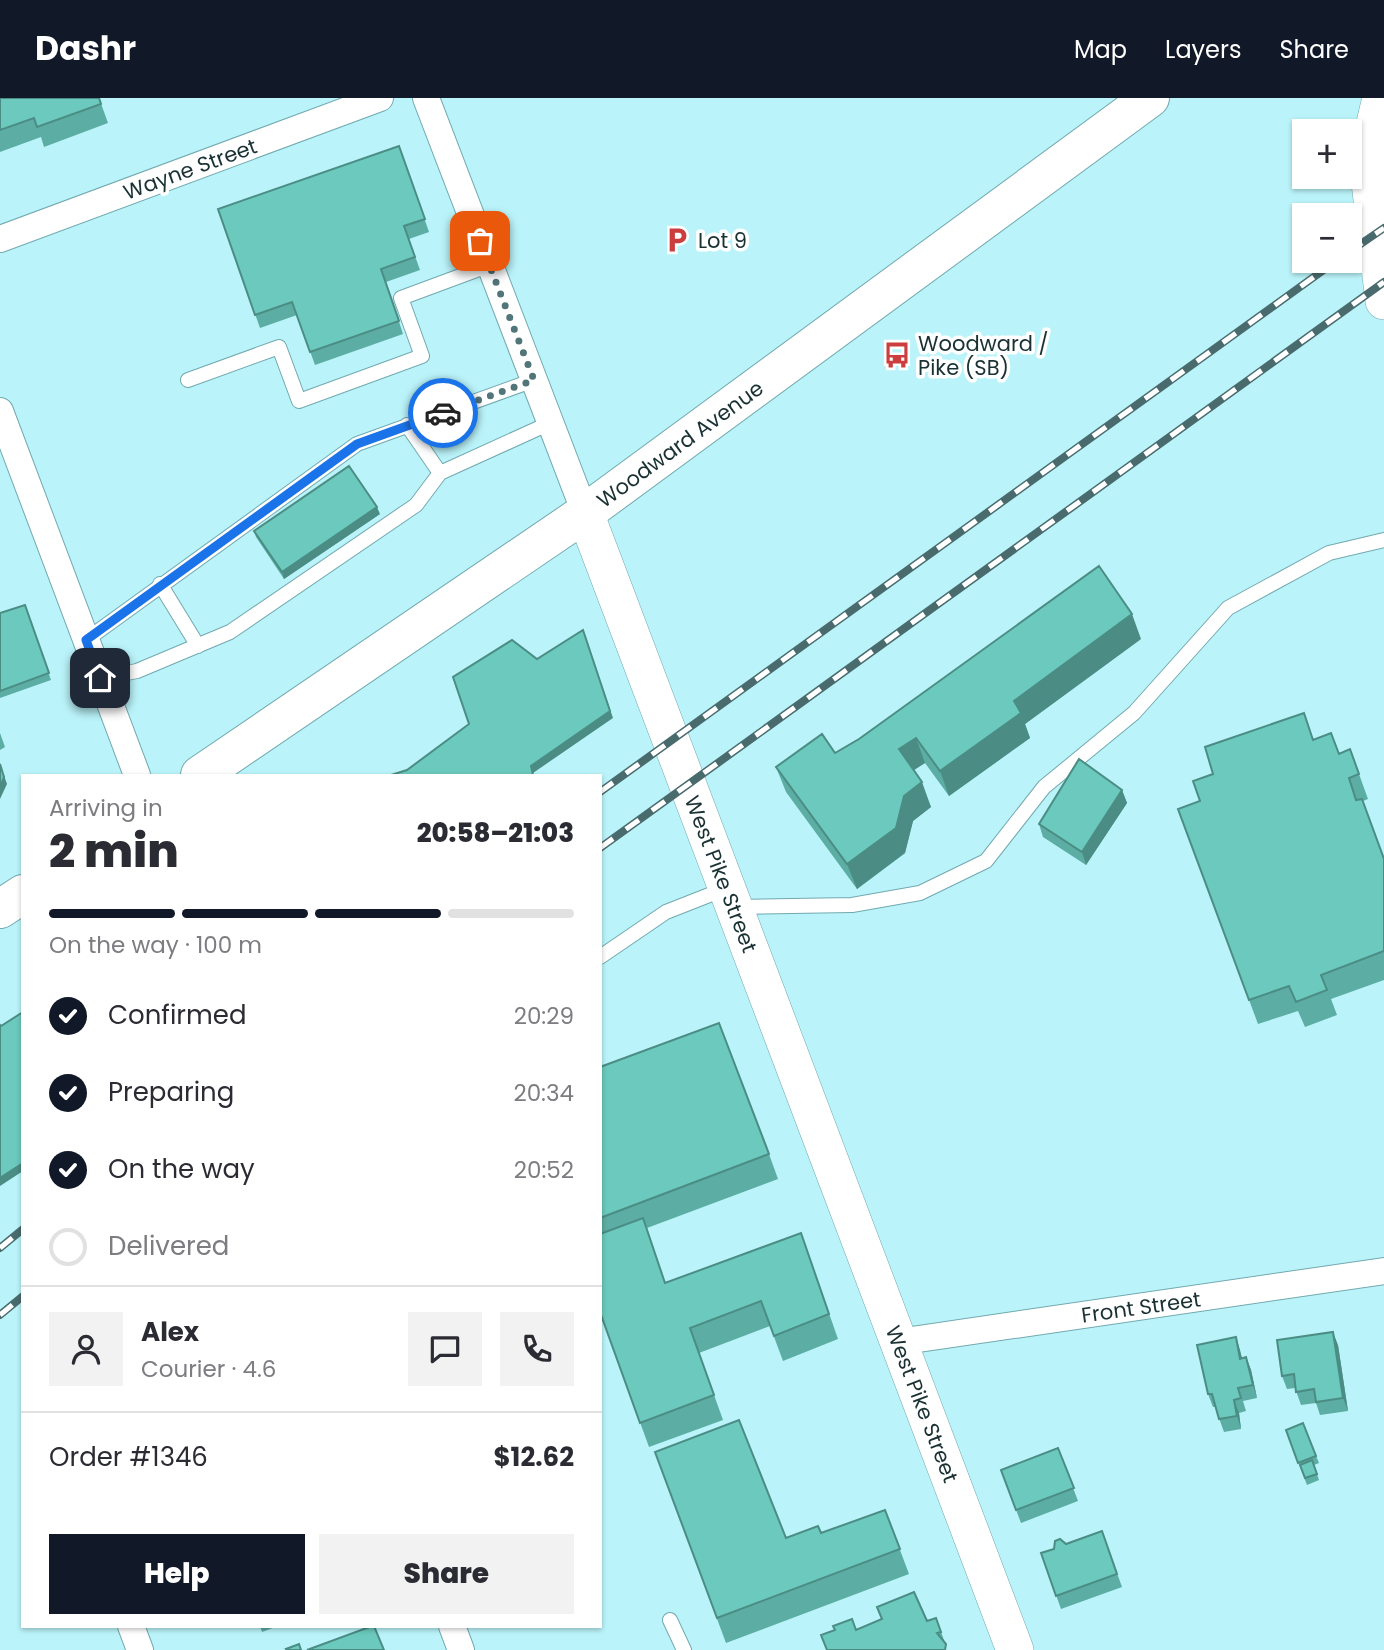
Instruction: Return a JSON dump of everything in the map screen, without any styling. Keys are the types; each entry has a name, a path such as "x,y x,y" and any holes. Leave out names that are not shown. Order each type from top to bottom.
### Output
{"main road":[{"name":"Woodward Avenue","path":"201,774 585,513 1150,98"},
{"path":"0,909 21,895"}],"street":[{"name":"Wayne Street","path":"0,239 380,98"},
{"name":"West Pike Street","path":"426,98 1015,1650"},
{"path":"1381,98 1367,158 1384,301"},
{"path":"0,411 137,774"},
{"name":"Front Street","path":"898,1342 1384,1271"},
{"path":"132,1628 140,1650"},
{"path":"453,1628 461,1650"}],"lane":[{"path":"188,380 279,347 299,401 422,356 401,298 489,265"},
{"path":"86,640 357,444 534,380"},
{"path":"100,678 137,671 230,632 416,505 440,473 551,423"},
{"path":"407,425 440,473"},
{"path":"602,956 666,912 730,897 852,905 920,892 986,861 1044,787 1134,713 1228,608 1329,553 1384,540"},
{"path":"160,584 198,646"},
{"path":"670,1620 684,1650"}],"building":[{"path":"0,98 99,98 101,104 37,127 34,118 0,130"},
{"path":"399,146 425,219 404,226 415,257 381,269 399,321 310,352 292,302 255,315 218,209"},
{"path":"349,466 377,507 282,572 254,531"},
{"path":"1099,566 1132,614 1014,701 1021,713 940,771 916,738 899,749 922,782 904,796 896,828 847,864 776,767 822,734 835,753 859,739"},
{"path":"25,605 49,673 0,691 0,613"},
{"path":"583,630 610,711 531,766 533,774 394,774 407,770 469,724 453,677 512,640 537,659"},
{"path":"1304,713 1313,740 1331,733 1339,754 1350,749 1359,774 1349,778 1356,800 1362,799 1384,859 1384,951 1321,975 1327,990 1296,1002 1289,986 1249,1000 1178,809 1200,801 1193,781 1213,774 1205,747"},
{"path":"1079,759 1122,790 1082,852 1039,824"},
{"path":"0,764 4,777 0,787"},
{"path":"21,1013 21,1164 0,1178 0,1025"},
{"path":"719,1023 769,1154 602,1217 602,1066"},
{"path":"643,1218 665,1283 801,1233 829,1314 774,1336 761,1301 690,1328 714,1395 640,1423 602,1318 602,1233"},
{"path":"1333,1332 1343,1398 1316,1402 1314,1389 1296,1392 1294,1374 1282,1376 1277,1340"},
{"path":"1236,1337 1240,1359 1246,1357 1253,1385 1238,1388 1241,1398 1234,1400 1237,1416 1219,1419 1212,1394 1208,1394 1197,1345"},
{"path":"739,1420 786,1538 818,1526 821,1533 885,1510 900,1549 717,1618 655,1452"},
{"path":"1303,1423 1316,1456 1298,1463 1286,1430"},
{"path":"1058,1448 1074,1488 1016,1510 1001,1470"},
{"path":"1312,1460 1317,1474 1305,1478 1300,1465"},
{"path":"1102,1531 1117,1574 1056,1596 1041,1553 1054,1549 1055,1541 1060,1539 1066,1544"},
{"path":"914,1592 927,1621 936,1618 941,1632 937,1633 946,1644 945,1650 827,1650 821,1635 835,1630 833,1626 852,1619 856,1630 882,1619 877,1607"},
{"path":"367,1628 375,1628 384,1650 307,1650"},
{"path":"299,1644 301,1650 286,1649"}],"railway":[{"path":"1362,243 1384,228"},
{"path":"602,791 1319,273"},
{"path":"602,847 1384,282"},
{"path":"0,1248 21,1231"},
{"path":"0,1315 21,1298"}],"way so far":[{"path":"443,413 534,380 480,241"}],"place":[{"name":"Lot 9","path":"677,240"},
{"name":"Woodward / Pike (SB)","path":"897,355"}],"route":[{"path":"100,678 86,640 357,444 443,413"}]}
